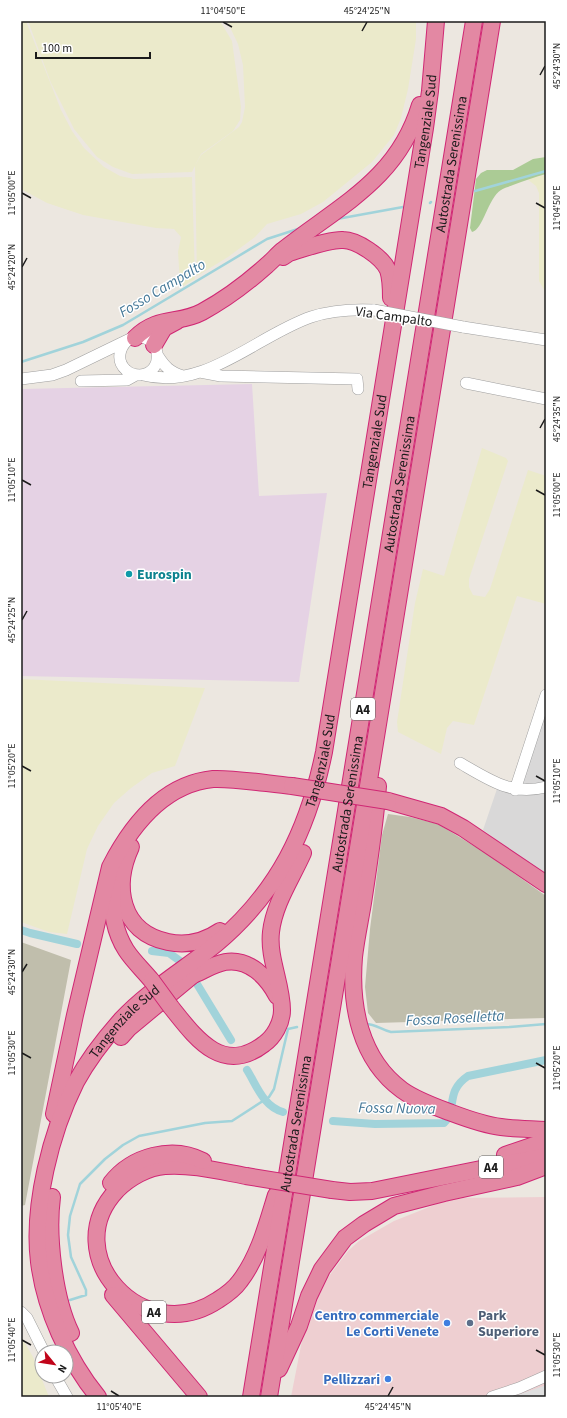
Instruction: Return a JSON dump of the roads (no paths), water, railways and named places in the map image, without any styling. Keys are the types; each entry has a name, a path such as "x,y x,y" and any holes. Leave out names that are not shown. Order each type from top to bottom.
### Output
{"highway":[{"path":"266,267 282,250 351,200 381,174 402,148 416,120 436,21"},
{"name":"Tangenziale Sud","path":"98,1397 85,1381 58,1329 45,1294 39,1262 39,1218 43,1187 54,1140 66,1104 77,1081 90,1060 122,1020 146,998 234,928 261,899 295,845 308,815 319,777 426,121 436,21"},
{"name":"Tangenziale Sud","path":"110,1397 87,1366 67,1325 57,1286 52,1253 50,1215 54,1177 72,1115 101,1061 129,1028 221,952 261,914 276,896 303,853 318,819 331,761 434,130 446,21"},
{"name":"Autostrada Serenissima","path":"251,1397 474,21"},
{"name":"Autostrada Serenissima","path":"270,1393 492,21"},
{"path":"132,339 153,324 200,314 215,305 266,267 289,253 343,240 361,246 382,261 387,269 391,285 385,338 384,377"},
{"path":"156,350 164,328 182,319"},
{"name":"A4","path":"378,727 379,775 375,821 354,956 354,990 358,1021 365,1043 376,1064 387,1077 402,1090 418,1099 450,1112 499,1127 546,1130"},
{"path":"43,1187 48,1147 89,955 110,867 128,836 149,810 166,796 187,786 213,779 292,786 388,801 441,816 463,828 546,884"},
{"path":"187,786 144,826 133,842 124,862 121,885 123,904 131,920 143,933 162,940 180,944 194,943 212,936 225,927 273,881"},
{"path":"128,836 114,873 112,908 116,926 126,950 171,1007 205,1046 218,1053 233,1056 249,1053 266,1043 277,1028 282,1011 281,997 271,945 271,932 278,906 303,853"},
{"path":"193,975 227,962 250,966 268,981 277,996 282,1011"},
{"name":"A4","path":"297,1120 262,1238 252,1262 240,1282 225,1296 207,1308 188,1313 171,1315 156,1313 126,1298 107,1276 99,1252 97,1238 98,1224 110,1197 125,1182 147,1170 164,1166 224,1172 246,1176 332,1190 350,1192 372,1191 546,1156"},
{"name":"A4","path":"437,1179 546,1141"},
{"name":"A4","path":"199,1397 102,1281 92,1257 91,1231 98,1206 107,1189 123,1171 142,1159 159,1155 177,1154 198,1158 224,1172"},
{"name":"A4","path":"270,1393 322,1269 345,1238 364,1224 394,1206 517,1177 546,1166"}],"street":[{"name":"Via Campalto","path":"139,375 159,379 171,379 198,372 220,364 270,336 309,318 340,310 374,310 464,327 546,340"},
{"path":"21,379 52,374 89,360 132,339 145,338 156,350 164,367 171,372 184,376"},
{"path":"132,339 121,350 120,360 126,371 139,375"},
{"path":"82,381 127,380 139,375 153,368 156,350"},
{"path":"89,360 110,357 120,360"},
{"path":"198,372 221,376 357,379 358,389"},
{"path":"466,383 546,399"},
{"path":"515,790 546,695"},
{"path":"460,763 501,785 515,790 532,791 546,787"},
{"path":"21,1312 27,1318 40,1344"},
{"path":"492,1397 519,1388 546,1376"},
{"path":"60,1384 67,1397"}],"waterway":[{"name":"Fosso Campalto","path":"475,191 546,171"},
{"name":"Fosso Campalto","path":"337,219 403,207"},
{"name":"Fosso Campalto","path":"21,362 83,342 123,325 267,239 301,228"},
{"name":"Fossa Nuova","path":"21,930 77,944"},
{"name":"Fossa Nuova","path":"152,951 169,953 180,961"},
{"name":"Fossa Nuova","path":"197,984 231,1040"},
{"name":"Fossa Roselletta","path":"366,1024 391,1032 546,1024"},
{"name":"Fossa Roselletta","path":"70,1300 86,1295 86,1290 71,1257 68,1235 70,1216 80,1184 105,1159 123,1145 139,1136 205,1123 232,1121 269,1097 274,1089 288,1029 297,1027"},
{"name":"Fossa Nuova","path":"333,1121 375,1124 444,1123 450,1113 456,1088 468,1076 546,1060"},
{"name":"Fossa Nuova","path":"247,1070 265,1100 270,1105 283,1112"}],"place":[{"name":"Eurospin","path":"129,574"},
{"name":"Centro commerciale Le Corti Venete","path":"447,1323"},
{"name":"Park Superiore","path":"470,1323"},
{"name":"Pellizzari","path":"388,1379"}]}
